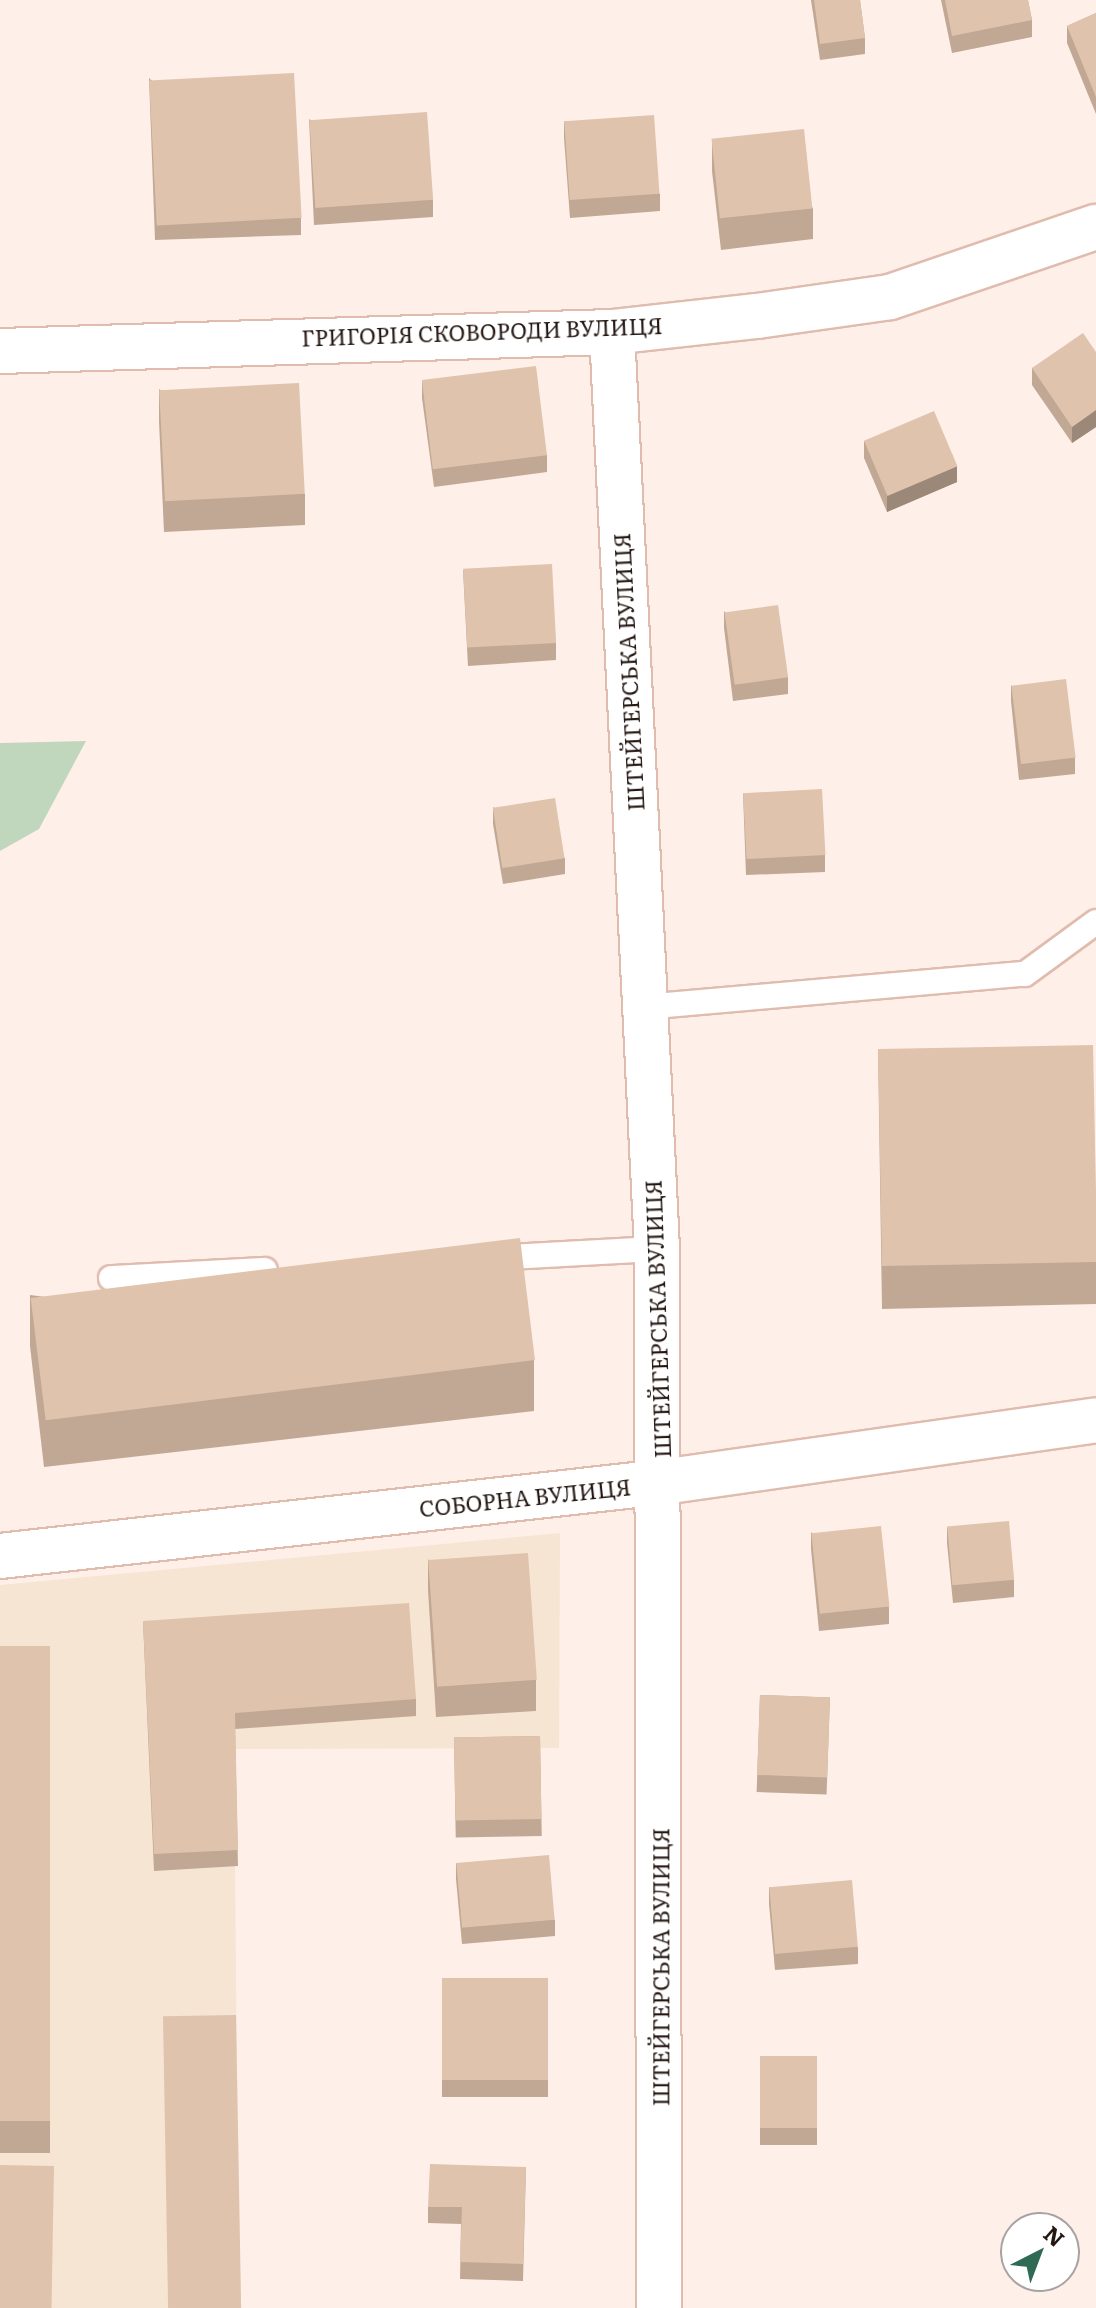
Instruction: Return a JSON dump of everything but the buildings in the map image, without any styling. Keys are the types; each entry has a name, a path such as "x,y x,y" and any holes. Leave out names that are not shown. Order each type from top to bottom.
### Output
{"street":[{"name":"ГРИГОРІЯ СКОВОРОДИ ВУЛИЦЯ","path":"0,351 612,332 890,297 1096,227"},
{"name":"ШТЕЙГЕРСЬКА ВУЛИЦЯ","path":"612,332 657,1249 662,1482 659,2308"},
{"name":"СОБОРНА ВУЛИЦЯ","path":"0,1556 662,1482 1096,1420"}],"lane":[{"path":"644,1007 1025,974 1096,922"},
{"path":"470,1259 657,1249"},
{"path":"111,1278 298,1268"}],"shaded area":[{"path":"560,1533 559,1748 234,1749 239,2308 0,2308 0,1585"}],"green space":[{"path":"86,741 39,829 0,851 0,743"}]}
